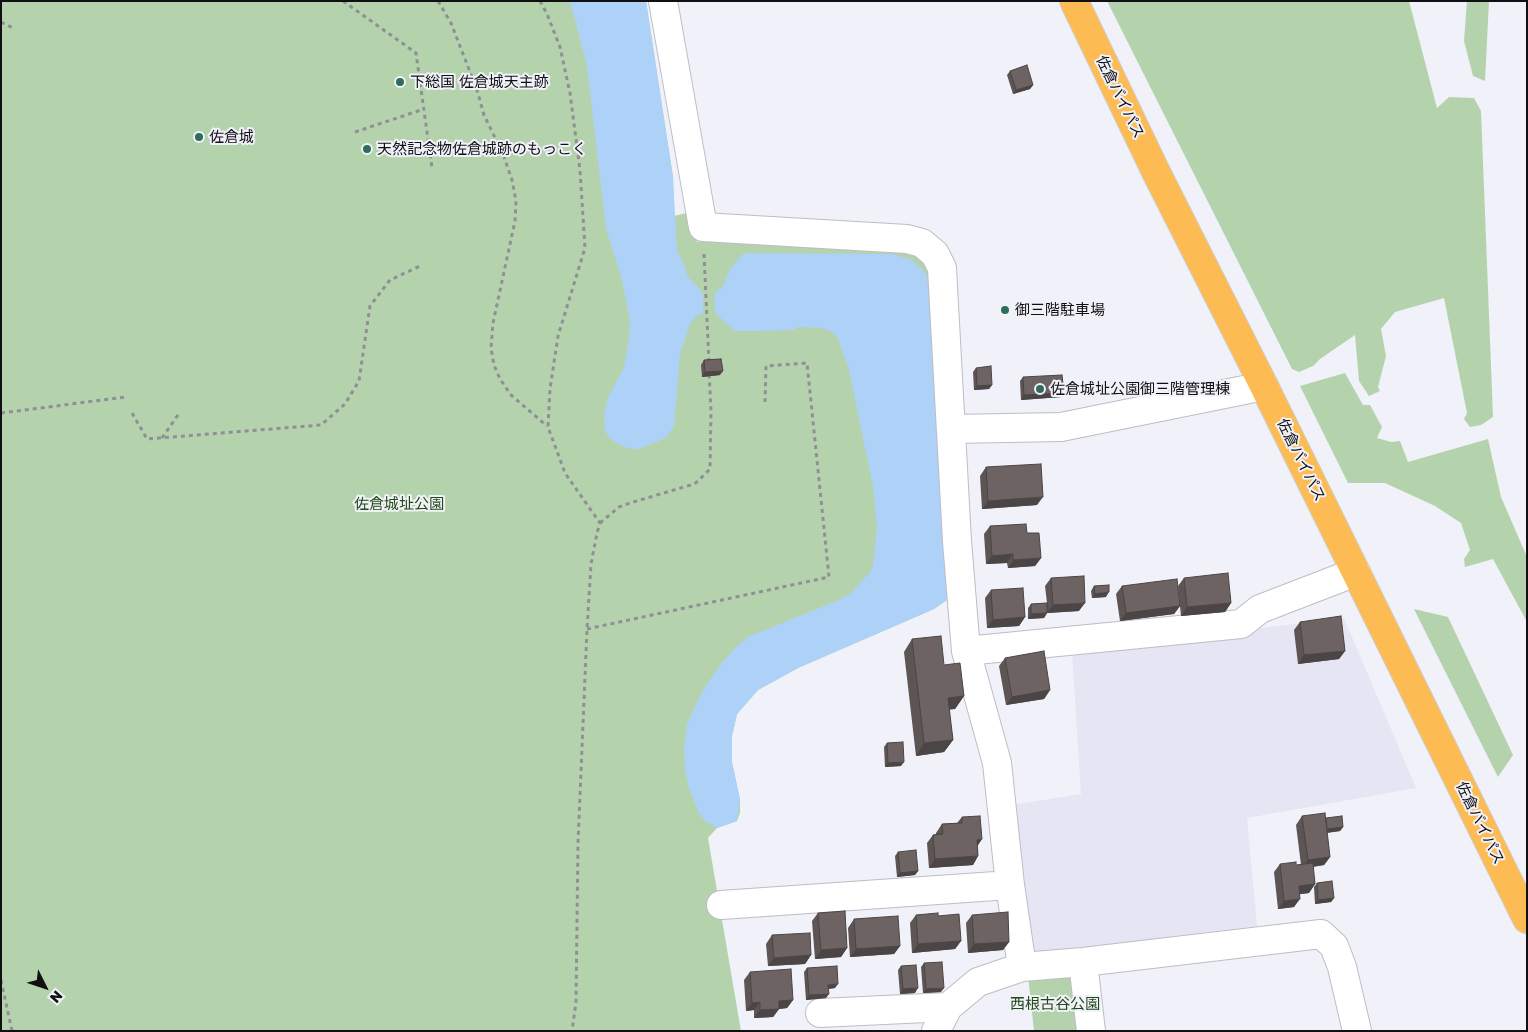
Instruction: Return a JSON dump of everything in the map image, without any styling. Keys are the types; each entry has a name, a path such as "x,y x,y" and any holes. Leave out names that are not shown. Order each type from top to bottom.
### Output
{"highway":[{"name":"佐倉バイパス","path":"1074,1 1156,172 1264,386 1527,919"}],"street":[{"path":"663,1 703,228 907,240 922,243 935,254 942,268 957,541 966,651 997,763 1010,885 1022,967"},
{"path":"951,429 1060,427 1264,386"},
{"path":"966,651 1241,624 1260,609 1356,572"},
{"path":"721,905 1010,885"},
{"path":"820,1013 942,1019 978,982 1022,967 1083,962 1321,934 1334,946 1342,967 1358,1031"},
{"path":"1083,962 1091,1031"}],"path":[{"path":"343,1 416,53 432,168"},
{"path":"438,1 451,23 477,90 484,115 503,154 512,180 516,201 515,221 493,323 491,348 494,365 500,379 511,395 548,427"},
{"path":"540,1 560,47 570,93 580,170 586,248 558,336 550,389 548,427 565,473 600,523"},
{"path":"1,22 14,28"},
{"path":"355,132 424,109"},
{"path":"572,1031 576,1002 578,843 587,629 591,564 596,533 600,523 618,507 694,484 710,469 711,410 703,228"},
{"path":"132,413 147,439 321,425 345,404 359,381 370,306 390,280 420,266"},
{"path":"587,629 829,577 808,363 766,366 765,402"},
{"path":"1,413 126,397"},
{"path":"162,438 180,412"},
{"path":"1,980 12,1031"}],"shaded area":[{"path":"1344,618 1416,788 1247,818 1257,926 1031,954 1012,805 1081,794 1072,651"}],"green space":[{"name":"佐倉城址公園","path":"1,1 646,1 673,177 674,216 691,212 697,242 757,241 921,254 941,265 947,600 934,609 798,668 758,690 737,714 732,736 732,762 740,800 740,813 737,821 717,828 708,838 741,1031 1,1031"},
{"path":"1107,1 1409,1 1437,108 1449,97 1474,98 1481,111 1493,417 1481,425 1470,427 1464,419 1467,413 1444,298 1395,312 1381,329 1386,356 1378,387 1380,391 1369,396 1359,381 1355,335 1313,366 1299,372 1292,369"},
{"path":"1467,1 1489,1 1485,81 1473,76 1464,41"},
{"path":"1345,373 1363,405 1370,405 1382,427 1377,438 1391,442 1400,441 1408,462 1488,439 1501,497 1527,557 1527,622 1493,559 1465,567 1464,559 1470,550 1461,523 1435,506 1385,483 1348,483 1300,386"},
{"path":"1414,609 1448,617 1513,755 1498,777"},
{"name":"西根古谷公園","path":"1066,969 1077,977 1084,1031 1034,1031 1028,976"}],"water":[{"path":"569,1 646,1 673,177 677,252 682,259 688,277 703,293 703,314 697,315 690,324 680,354 674,426 666,438 638,449 630,449 615,442 605,431 604,414 608,398 624,367 629,340 630,320 621,276 606,229 587,66"},
{"path":"744,253 891,254 912,260 927,275 949,577 947,600 934,609 798,668 758,690 737,714 732,736 732,762 740,800 737,821 717,828 705,821 699,813 689,788 685,770 684,748 687,724 703,690 720,665 748,637 850,594 873,566 877,526 873,486 849,370 837,336 822,328 797,327 794,330 735,331 715,313 715,292 722,288 731,268"}],"building":[{"path":"1027,65 1033,85 1016,90 1010,71"},
{"path":"721,359 723,371 705,372 704,360"},
{"path":"991,366 992,385 977,386 976,368"},
{"name":"佐倉城址公園御三階管理棟","path":"1062,375 1064,393 1024,395 1023,377"},
{"path":"1041,464 1043,497 988,501 986,467"},
{"path":"1026,524 1027,533 1039,533 1041,558 1013,560 1013,554 992,556 990,526"},
{"path":"1228,573 1231,603 1187,607 1184,578"},
{"path":"1084,576 1085,603 1053,605 1051,578"},
{"path":"1177,579 1180,606 1126,613 1122,586"},
{"path":"1109,585 1109,592 1095,594 1094,586"},
{"path":"1023,588 1025,617 993,620 991,590"},
{"path":"1047,603 1047,613 1031,614 1031,604"},
{"path":"1341,616 1345,651 1304,655 1300,622"},
{"path":"941,636 944,665 960,663 964,696 948,698 953,740 924,743 912,639"},
{"path":"1044,651 1050,690 1012,697 1005,658"},
{"path":"903,742 904,762 888,763 887,743"},
{"path":"1325,813 1330,857 1308,860 1302,816"},
{"path":"980,816 982,839 977,840 978,856 935,859 933,835 943,834 942,824 962,823 962,817"},
{"path":"1342,816 1343,827 1327,829 1326,818"},
{"path":"916,850 918,871 900,873 898,852"},
{"path":"1296,862 1296,865 1313,863 1315,884 1299,886 1300,899 1284,901 1280,864"},
{"path":"1332,881 1334,898 1318,900 1317,883"},
{"path":"845,911 847,948 821,950 818,913"},
{"path":"1008,912 1009,942 974,944 972,915"},
{"path":"938,913 938,916 959,914 961,941 918,944 916,915"},
{"path":"898,916 900,946 856,949 854,919"},
{"path":"810,933 811,955 774,958 772,935"},
{"path":"942,962 944,988 926,989 924,963"},
{"path":"916,965 918,988 903,989 901,966"},
{"path":"837,966 838,984 828,985 829,994 809,995 807,968"},
{"path":"791,969 793,1000 779,1001 779,1009 760,1010 760,1002 752,1003 750,972"}],"place":[{"name":"下総国 佐倉城天主跡","path":"400,82"},
{"name":"佐倉城","path":"199,137"},
{"name":"天然記念物佐倉城跡のもっこく","path":"367,149"},
{"name":"御三階駐車場","path":"1005,310"},
{"name":"佐倉城址公園御三階管理棟","path":"1040,389"}]}
